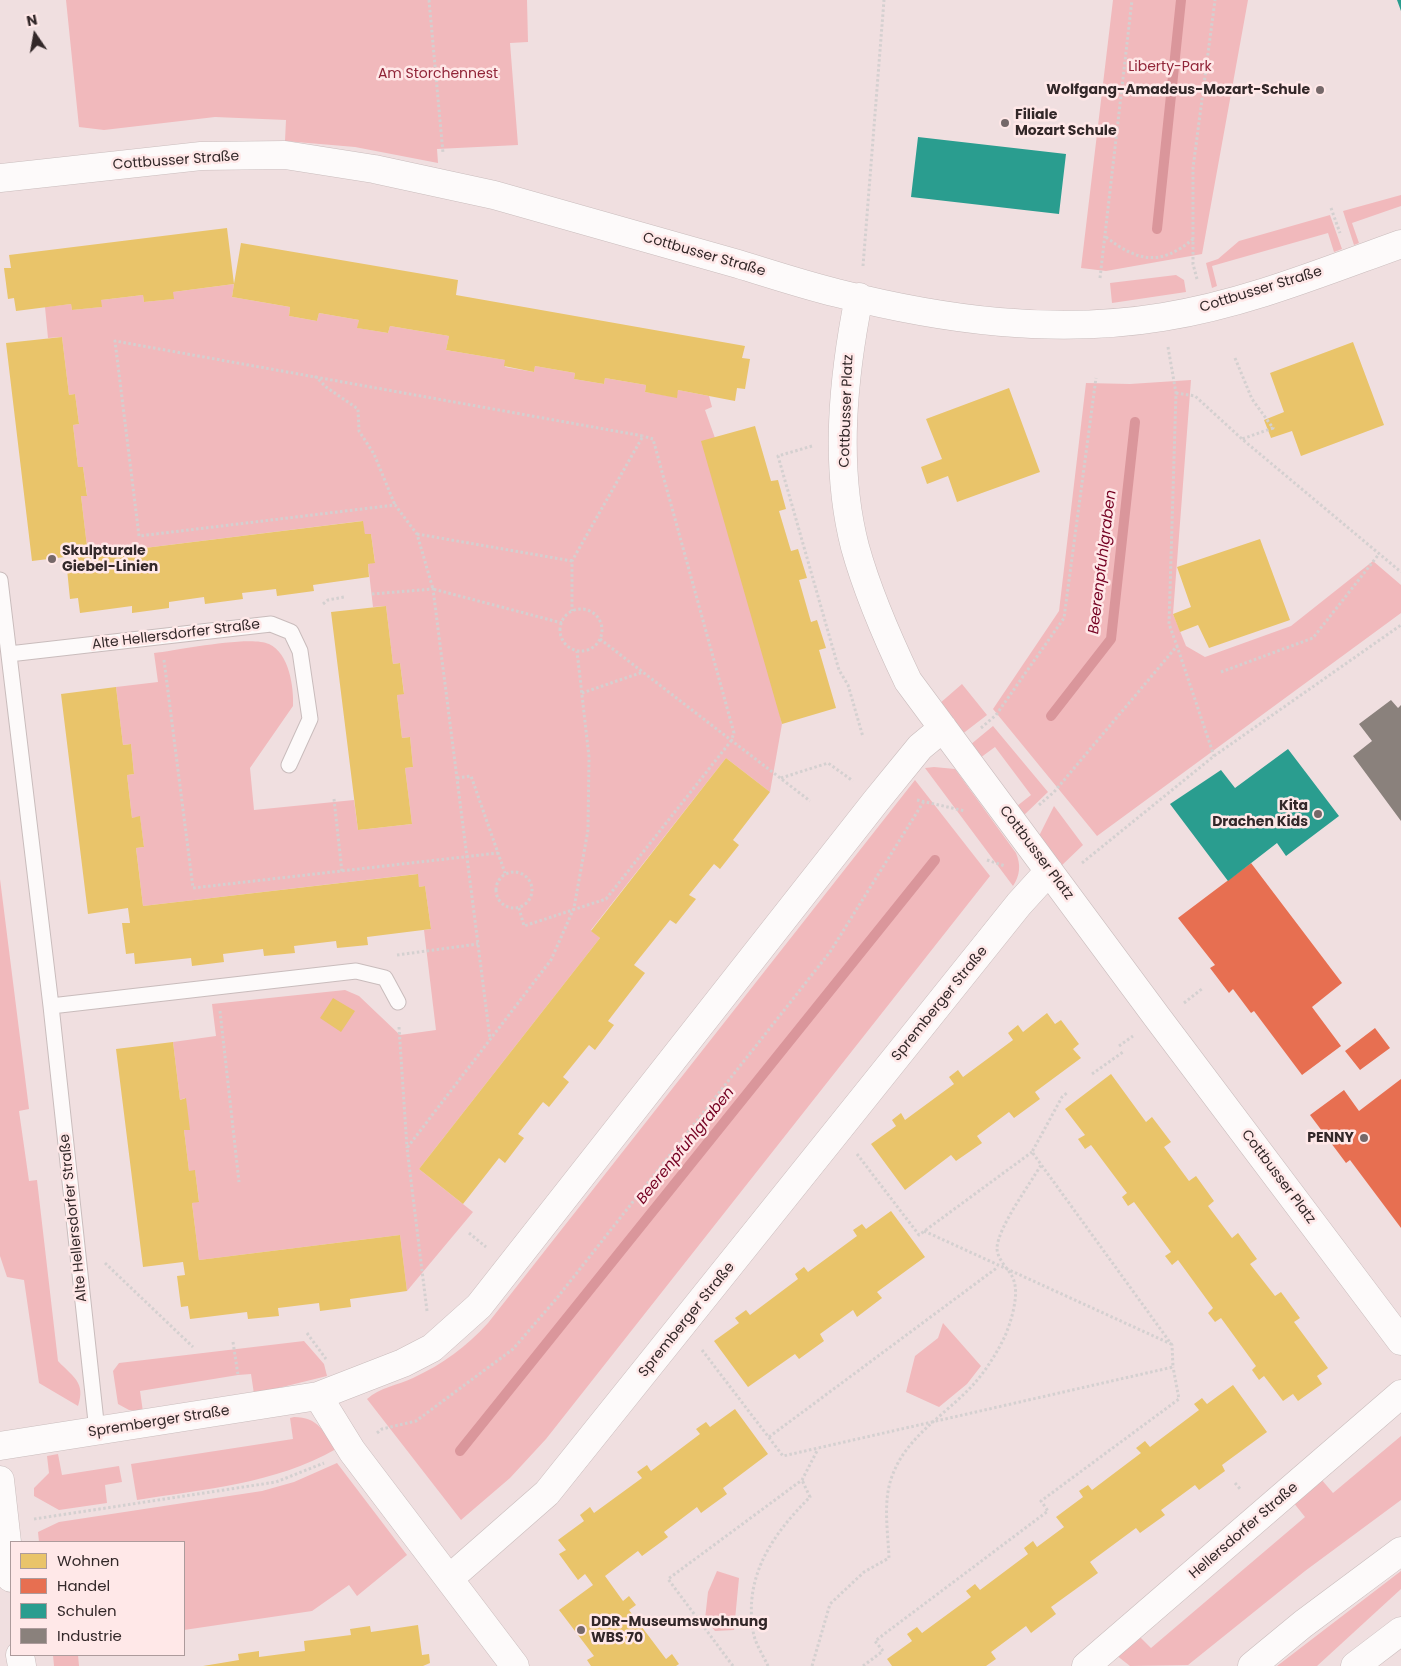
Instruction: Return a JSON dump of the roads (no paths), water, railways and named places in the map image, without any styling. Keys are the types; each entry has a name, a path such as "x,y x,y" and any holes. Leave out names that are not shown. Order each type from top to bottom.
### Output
{"street":[{"name":"Cottbusser Straße","path":"0,178 201,156 285,155 374,169 494,195 838,294 914,310 1004,324 1079,325 1163,317 1205,309 1399,252"},
{"name":"Cottbusser Platz","path":"859,297 848,354 844,438 845,482 855,544 868,591 889,642 908,681 1401,1341"},
{"name":"Spremberger Straße","path":"0,1446 318,1396 403,1363 432,1348 479,1306 920,747 950,738"},
{"name":"Spremberger Straße","path":"450,1578 547,1493 1019,904 1049,871"},
{"name":"Hellersdorfer Straße","path":"1086,1666 1401,1394"},
{"path":"318,1396 352,1450 515,1666"},
{"path":"0,1480 10,1569"},
{"path":"1252,1666 1401,1551"},
{"path":"1355,1666 1401,1631"}],"lane":[{"name":"Alte Hellersdorfer Straße","path":"0,580 51,1006 97,1430"},
{"name":"Alte Hellersdorfer Straße","path":"9,654 270,624 291,632 300,651 310,719 289,765"},
{"path":"51,1006 356,972 385,978 398,1002"}],"waterway":[{"name":"Beerenpfuhlgraben","path":"1157,229 1181,0"},
{"name":"Beerenpfuhlgraben","path":"1051,716 1111,639 1135,422"},
{"name":"Beerenpfuhlgraben","path":"460,1451 935,860"}],"place":[{"name":"Wolfgang-Amadeus-Mozart-Schule","path":"1320,90"},
{"name":"Filiale Mozart Schule","path":"1005,123"},
{"name":"Skulpturale Giebel-Linien","path":"52,559"},
{"name":"Kita Drachen Kids","path":"1318,814"},
{"name":"PENNY","path":"1364,1138"},
{"name":"DDR-Museumswohnung WBS 70","path":"581,1630"}],"park label":[{"name":"Liberty-Park","path":"1170,67"},
{"name":"Am Storchennest","path":"438,74"}]}
